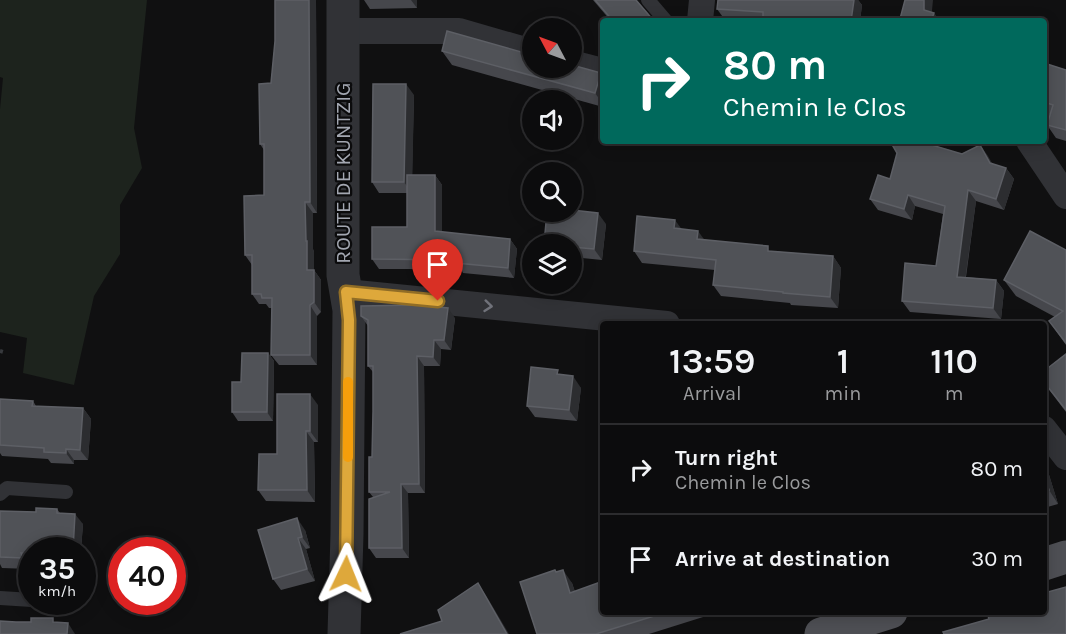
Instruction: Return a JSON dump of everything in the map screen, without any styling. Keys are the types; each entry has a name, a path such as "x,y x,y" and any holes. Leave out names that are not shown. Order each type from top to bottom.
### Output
{"main road":[{"path":"1047,563 1066,557"},
{"path":"821,634 881,615"}],"street":[{"path":"700,18 702,0"},
{"path":"344,16 459,31 522,49"},
{"name":"ROUTE DE KUNTZIG","path":"344,16 343,275 349,332 344,634"},
{"path":"582,66 600,70"},
{"path":"1031,144 1066,196"},
{"path":"346,292 637,321"},
{"path":"1047,433 1066,457"}],"lane":[{"path":"648,0 663,18"},
{"path":"0,494 7,488 66,492"},
{"path":"0,598 18,599"}],"path":[{"path":"0,351 8,353"}],"shaded area":[{"path":"0,0 147,0 134,128 142,168 120,205 120,254 94,296 74,385 23,373 27,338 0,332 0,109 3,78 0,77"}],"building":[{"path":"275,0 309,0 310,202 305,202 307,270 314,270 314,302 310,305 310,355 271,355 272,298 262,298 261,294 252,294 252,255 245,255 244,196 264,195 264,144 260,144 259,84 271,83 275,41"},
{"path":"595,0 636,0 651,18 610,18"},
{"path":"718,0 854,0 851,18 763,18 763,12 717,9"},
{"path":"905,0 924,0 924,10 934,13 932,18 900,18"},
{"path":"447,31 522,52 522,73 442,51"},
{"path":"1047,64 1066,70 1066,130 1047,125 1053,105 1047,103"},
{"path":"582,68 600,73 595,93 540,78 582,78"},
{"path":"373,84 406,84 404,182 372,182"},
{"path":"892,144 928,144 962,154 980,145 990,163 1006,168 996,199 968,190 957,277 996,280 993,308 902,301 905,263 936,266 945,206 908,195 904,209 870,199 878,175 890,179 897,153"},
{"path":"407,175 435,175 435,231 510,239 508,268 456,263 457,260 372,259 372,227 407,227"},
{"path":"582,211 598,213 594,249 582,248 582,234 545,234 546,222 582,222"},
{"path":"637,216 675,220 674,228 698,231 697,239 768,246 768,251 833,256 830,297 713,285 716,260 634,251"},
{"path":"1030,231 1066,250 1066,343 1049,321 1063,311 1004,280"},
{"path":"417,305 448,308 444,340 434,340 433,357 417,356 419,484 401,484 402,548 369,548 369,499 390,492 369,492 369,457 372,457 373,366 368,366 368,320 361,316 361,306"},
{"path":"242,353 268,353 267,412 232,412 232,382 241,382"},
{"path":"1066,354 1066,410 1047,386 1047,369"},
{"path":"531,367 558,370 557,374 573,376 569,410 527,406"},
{"path":"277,394 310,394 310,431 306,431 307,490 258,490 259,454 277,454"},
{"path":"0,399 33,401 32,406 83,408 80,450 66,449 66,453 44,452 44,448 0,445"},
{"path":"36,508 57,509 57,513 75,514 74,537 18,537 18,558 0,557 0,511 36,512"},
{"path":"297,518 302,537 298,538 307,569 273,579 258,530"},
{"path":"555,570 556,572 563,570 570,593 600,582 600,615 657,615 596,634 537,634 520,582"},
{"path":"478,583 507,634 400,634 442,621 438,610"},
{"path":"1066,587 1066,634 944,634 943,632 989,619 988,615 1047,615 1047,592"},
{"path":"31,618 53,618 53,622 68,623 67,634 0,634 0,621 31,622"}],"slow traffic":[{"path":"348,382 348,457"}],"route":[{"path":"346,574 349,320 346,292 438,301"}]}
